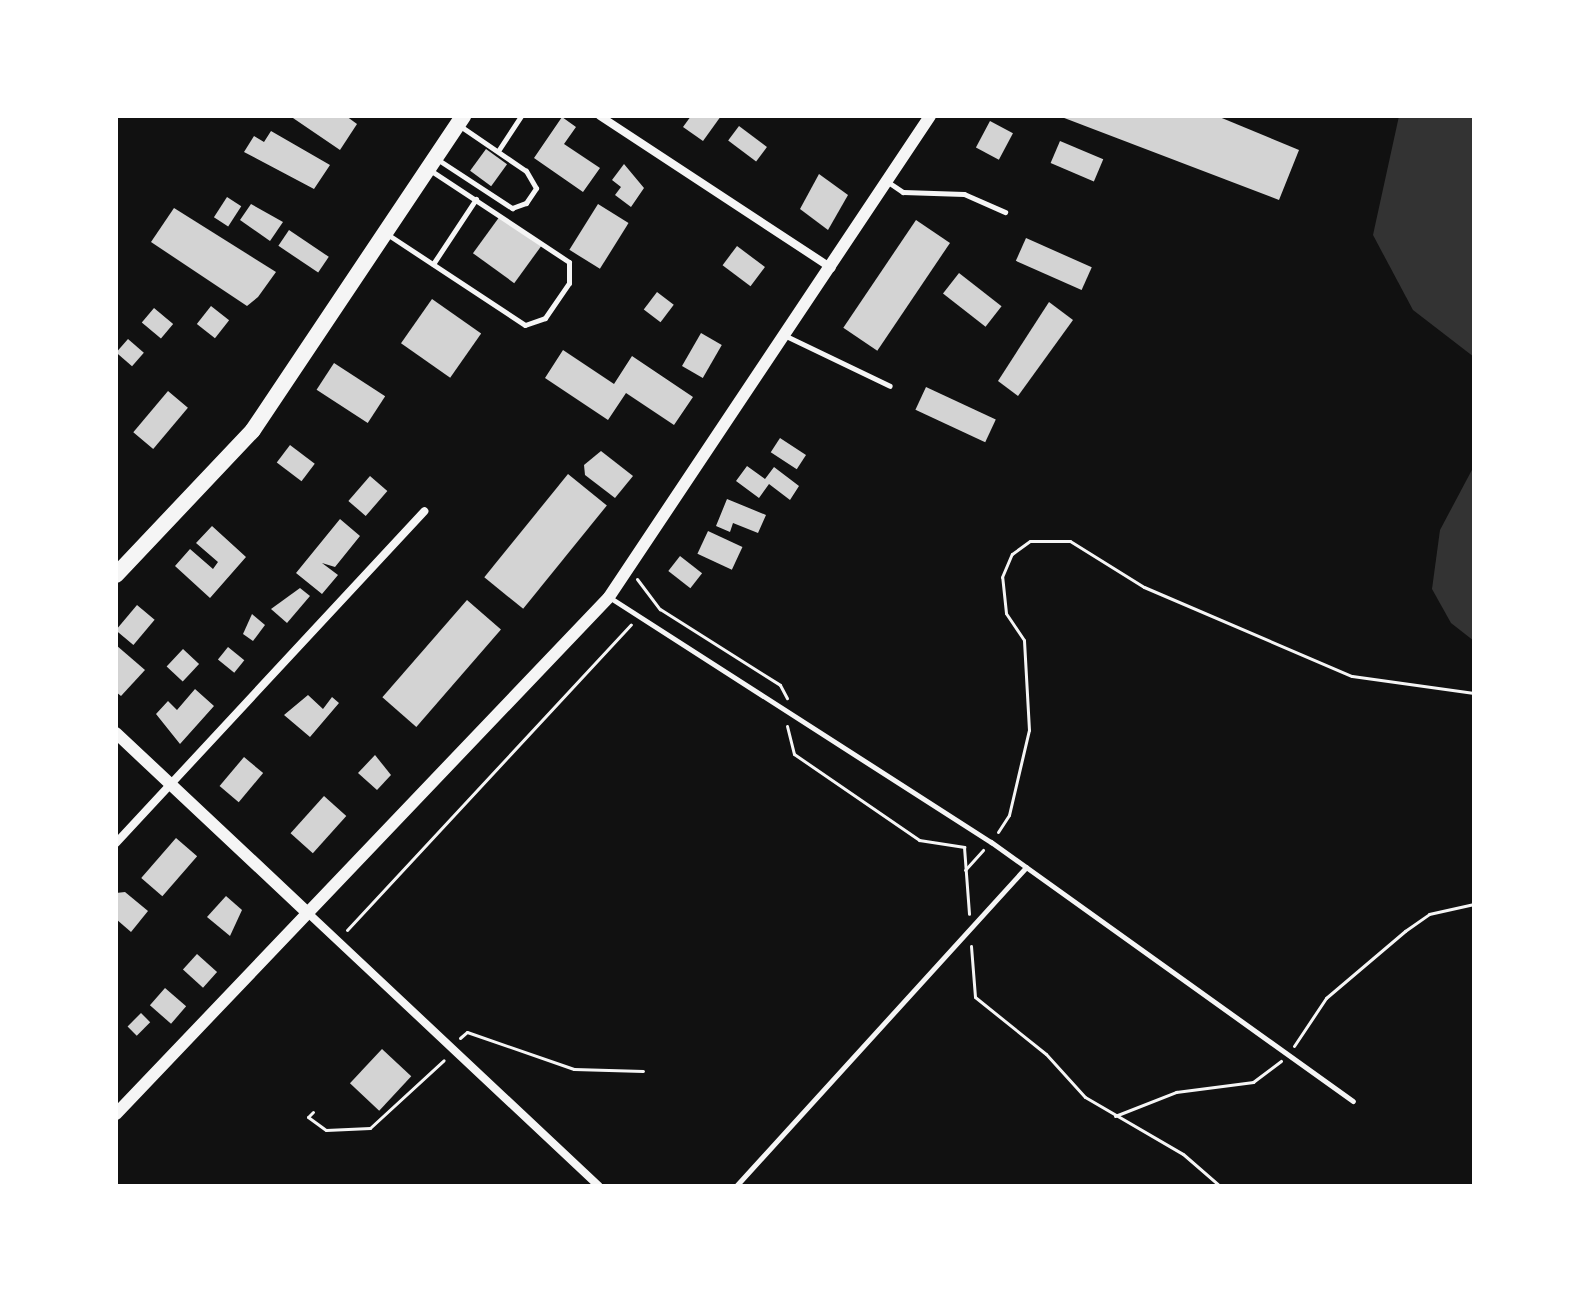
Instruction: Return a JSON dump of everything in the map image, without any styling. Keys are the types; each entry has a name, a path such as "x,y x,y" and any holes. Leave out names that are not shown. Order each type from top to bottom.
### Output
{"main road":[{"path":"116,575 253,430 461,120"}],"street":[{"path":"600,116 831,268"},
{"path":"116,1114 609,597 930,116"},
{"path":"116,843 424,511"},
{"path":"116,733 599,1186"}],"lane":[{"path":"498,151 521,116"},
{"path":"432,164 512,208 526,203 536,188 531,179 461,120"},
{"path":"386,234 525,325 553,306 569,283 569,262 476,199 432,164"},
{"path":"887,182 903,192 964,194 1005,212"},
{"path":"433,264 476,199"},
{"path":"785,336 890,386"},
{"path":"609,597 991,842 1353,1101"},
{"path":"736,1186 1026,867"}],"path":[{"path":"965,870 991,842 1009,815 1029,730 1024,640 1000,596 1012,554 1030,541 1070,541 1144,587 1352,676 1474,693"},
{"path":"628,571 650,599 780,685 789,711 786,736 794,754 919,840 964,847 975,997 1115,1116 1183,1154 1220,1186"},
{"path":"347,930 637,617 650,599"},
{"path":"1115,1116 1176,1092 1253,1082 1288,1053 1326,998 1405,931 1429,914 1474,904"}],"shaded area":[{"path":"1399,116 1474,116 1474,357 1413,310 1373,235"},
{"path":"1474,466 1474,641 1451,623 1432,589 1440,530"}],"building":[{"path":"290,116 346,116 357,124 340,150"},
{"path":"691,116 721,116 703,141 683,127"},
{"path":"1059,116 1217,116 1299,150 1279,200"},
{"path":"562,117 576,127 564,144 600,168 583,192 534,158"},
{"path":"990,121 1013,133 999,160 976,147"},
{"path":"739,126 767,147 756,161 728,140"},
{"path":"271,131 330,165 314,189 244,152 254,136 264,142"},
{"path":"1060,141 1103,159 1094,181 1051,163"},
{"path":"486,149 507,164 491,186 470,171"},
{"path":"624,164 644,188 631,207 615,195 621,187 612,180"},
{"path":"819,174 848,195 828,230 800,209"},
{"path":"227,197 241,206 228,226 214,217"},
{"path":"251,204 283,222 270,241 240,220"},
{"path":"598,204 629,223 600,269 569,250"},
{"path":"174,208 276,272 258,297 247,306 151,242"},
{"path":"500,216 541,246 514,283 473,253"},
{"path":"916,220 950,243 877,351 843,328"},
{"path":"289,230 329,257 318,273 278,246"},
{"path":"1026,238 1092,267 1082,290 1016,261"},
{"path":"737,246 765,267 751,286 723,265"},
{"path":"959,273 1002,306 986,327 943,293"},
{"path":"657,292 674,305 661,322 644,310"},
{"path":"432,299 481,333 450,378 401,343"},
{"path":"1049,302 1073,320 1018,396 998,381"},
{"path":"211,306 229,320 215,338 197,324"},
{"path":"154,308 173,324 161,339 142,323"},
{"path":"701,333 722,345 703,378 682,366"},
{"path":"128,339 144,353 132,366 116,353"},
{"path":"563,350 614,384 632,356 693,397 674,425 626,393 608,420 545,378"},
{"path":"334,363 385,396 368,423 317,390"},
{"path":"926,387 996,420 985,442 915,410"},
{"path":"168,391 188,408 153,449 133,432"},
{"path":"780,438 806,455 797,469 771,452"},
{"path":"290,445 315,464 302,481 277,463"},
{"path":"601,451 633,476 615,498 585,475 584,465"},
{"path":"747,466 765,479 774,467 799,486 790,500 769,484 759,498 736,481"},
{"path":"568,474 607,505 523,609 484,577"},
{"path":"370,476 387,491 366,516 348,501"},
{"path":"727,499 766,515 758,533 733,523 730,532 716,526"},
{"path":"340,519 360,536 335,567 322,563 338,575 322,594 296,573"},
{"path":"212,526 246,557 210,598 175,566 190,549 213,569 218,562 196,543"},
{"path":"708,531 742,547 732,570 697,554"},
{"path":"680,556 702,573 690,588 668,571"},
{"path":"300,588 310,596 287,623 271,609"},
{"path":"467,600 501,630 416,727 382,697"},
{"path":"137,605 155,620 133,645 116,630"},
{"path":"252,614 265,625 253,641 243,634"},
{"path":"116,645 145,670 121,696 116,692"},
{"path":"228,647 244,660 234,673 218,659"},
{"path":"183,649 199,664 183,682 167,667"},
{"path":"195,689 214,706 180,744 156,714 168,701 177,710"},
{"path":"308,695 323,709 332,697 339,703 310,737 284,715"},
{"path":"375,755 391,775 377,790 358,773"},
{"path":"244,757 263,773 239,802 220,786"},
{"path":"324,796 346,816 313,853 291,833"},
{"path":"176,838 197,856 162,896 141,878"},
{"path":"125,892 148,911 131,932 116,919 116,893"},
{"path":"226,896 242,910 230,936 207,917"},
{"path":"197,954 217,972 203,988 183,970"},
{"path":"165,988 186,1006 171,1024 150,1005"},
{"path":"141,1013 150,1022 137,1036 128,1026"},
{"path":"382,1049 411,1076 379,1111 350,1083"}]}
